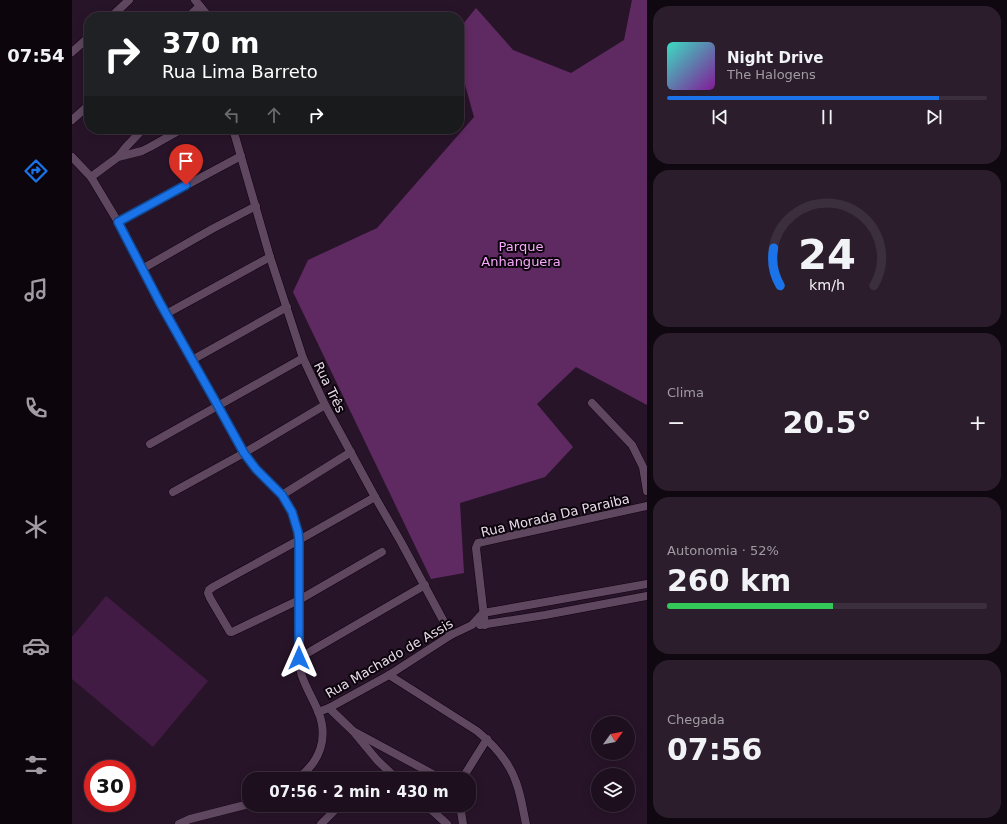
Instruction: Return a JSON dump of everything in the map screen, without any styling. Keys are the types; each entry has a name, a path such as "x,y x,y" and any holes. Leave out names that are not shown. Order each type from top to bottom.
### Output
{"street":[{"path":"116,12 129,0"},
{"path":"191,12 197,3 205,12"},
{"path":"72,52 84,41"},
{"path":"72,120 84,109"},
{"path":"91,176 118,157 138,134"},
{"path":"118,157 142,151 173,134"},
{"name":"Rua Três","path":"234,134 270,257 303,358 325,406 401,542 451,636"},
{"path":"118,222 241,156"},
{"path":"72,157 91,176 118,222 166,314 244,453 256,469 282,495 292,512 299,540 299,658 302,675 318,712 323,730 322,741 314,763 305,772"},
{"path":"142,269 256,206"},
{"path":"166,314 270,257"},
{"path":"192,360 286,307"},
{"path":"150,444 303,358"},
{"path":"592,403 632,445 643,468 647,491"},
{"path":"173,492 325,406"},
{"path":"282,495 351,452"},
{"path":"375,496 213,587 208,592 230,632 232,632 299,600 382,552"},
{"name":"Rua Morada Da Paraiba","path":"485,625 476,548 478,543 647,506"},
{"path":"483,613 647,584"},
{"path":"299,658 424,585"},
{"name":"Rua Machado de Assis","path":"472,625 485,625 647,596"},
{"path":"572,598 575,609"},
{"name":"Rua Machado de Assis","path":"318,712 329,708 389,675 451,636 472,625 483,613"},
{"path":"389,675 487,739 508,763 514,776 518,787 526,824"},
{"path":"329,708 353,731 377,760 390,772"},
{"path":"353,731 429,772"},
{"path":"466,772 487,739"},
{"path":"180,824 190,819 242,806"},
{"path":"321,824 333,812"},
{"path":"434,812 447,824"},
{"path":"461,812 463,824"}],"shaded area":[{"path":"106,596 208,681 153,747 72,679 72,637"}],"green space":[{"name":"Parque Anhanguera","path":"632,0 647,0 647,405 576,367 537,404 573,447 545,477 460,503 464,573 431,579 293,292 308,260 377,228 459,134 464,134 464,128 474,117 464,81 464,23 476,8 513,50 571,73 624,40"}],"route":[{"path":"186,185 118,222 160,303 244,453 262,476 282,495 292,512 296,522 299,540 299,658"}]}
